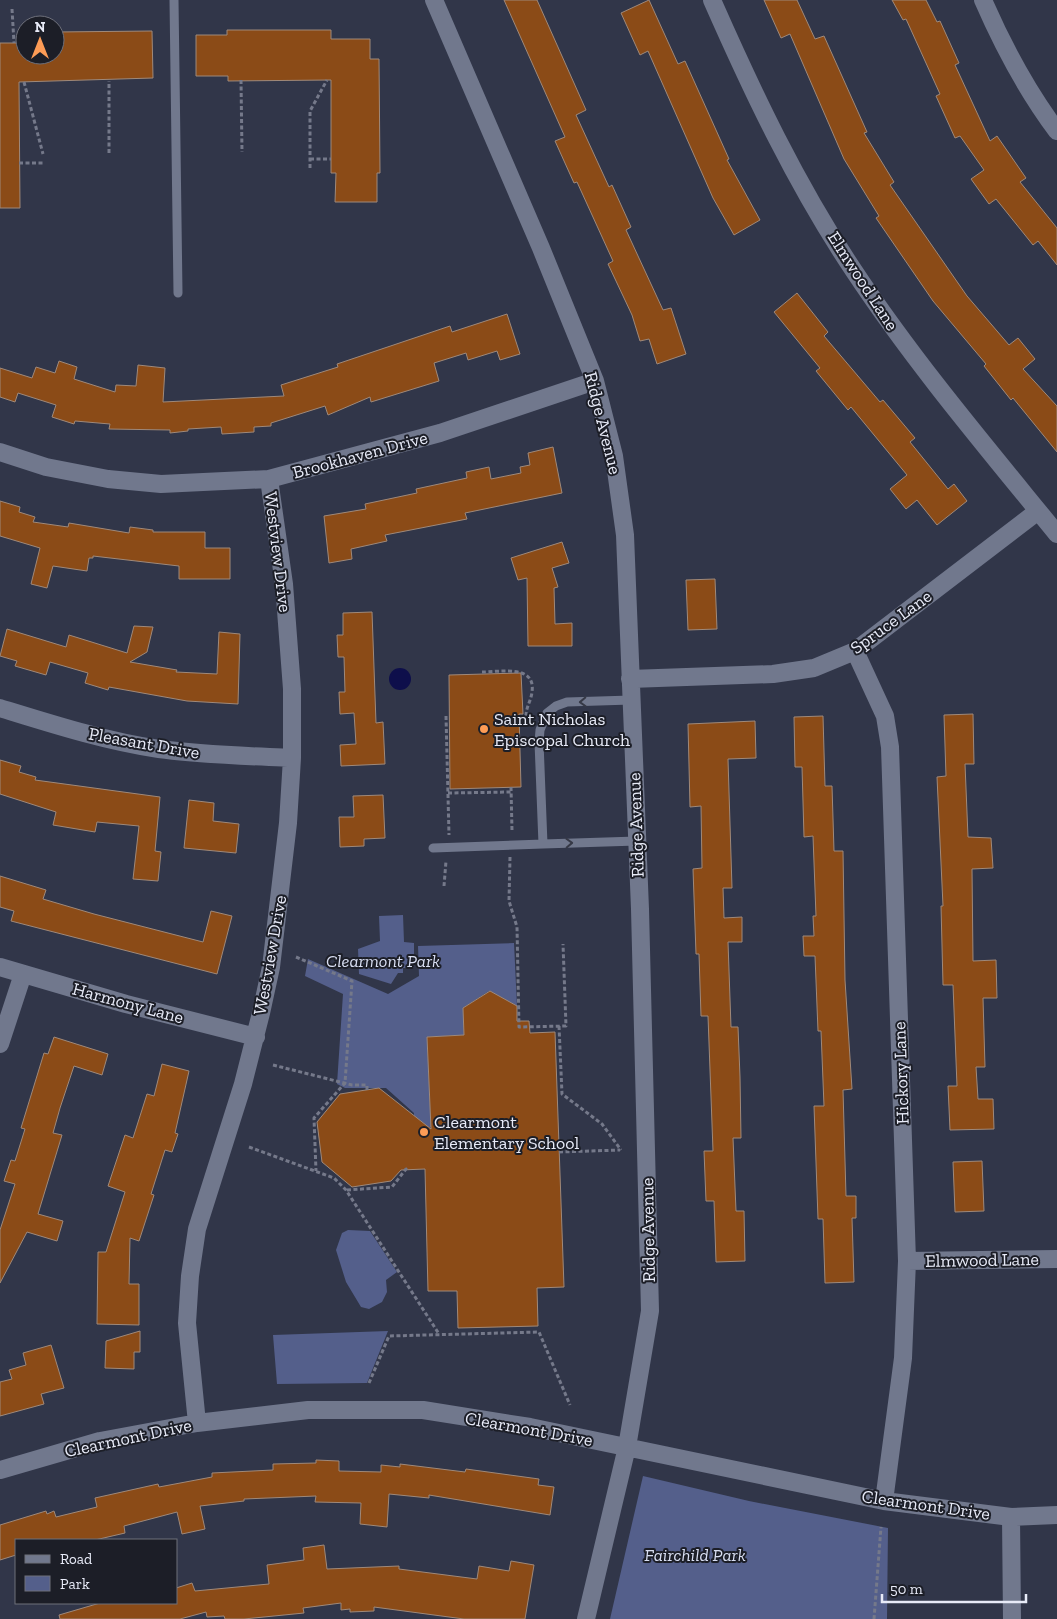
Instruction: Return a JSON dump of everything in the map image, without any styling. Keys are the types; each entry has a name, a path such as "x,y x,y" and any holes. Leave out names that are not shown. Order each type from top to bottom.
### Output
{"street":[{"name":"Ridge Avenue","path":"434,0 541,248 594,381 614,456 625,535 637,841 650,1311 627,1447 586,1619"},
{"name":"Elmwood Lane","path":"712,0 748,80 793,168 852,269 906,347 1057,534"},
{"path":"983,0 1014,63 1041,109 1057,131"},
{"name":"Brookhaven Drive","path":"0,452 55,468 108,478 161,484 269,479 440,433 594,381"},
{"name":"Westview Drive","path":"197,1423 187,1323 192,1258 197,1229 243,1084 271,967 281,897 292,758 292,689 284,584 269,479"},
{"name":"Spruce Lane","path":"630,679 772,674 814,668 855,651 1038,511"},
{"name":"Hickory Lane","path":"855,651 885,716 890,747 907,1261 903,1358 884,1501"},
{"name":"Pleasant Drive","path":"0,708 101,738 157,748 198,753 292,758"},
{"name":"Harmony Lane","path":"0,967 126,1004 256,1036"},
{"path":"0,1044 23,974"},
{"name":"Elmwood Lane","path":"907,1261 1057,1259"},
{"name":"Clearmont Drive","path":"0,1470 100,1441 197,1423 308,1410 423,1410 627,1447 884,1501 1012,1517 1057,1515"},
{"path":"1012,1517 1012,1619"}],"lane":[{"path":"174,0 178,292"},
{"path":"543,844 539,742 540,730 547,713 556,706 567,702 631,700"},
{"path":"433,848 637,841"}],"path":[{"path":"12,9 14,43"},
{"path":"241,80 242,152"},
{"path":"310,168 310,111 327,80"},
{"path":"109,81 109,153"},
{"path":"24,82 43,154"},
{"path":"310,159 331,159"},
{"path":"20,163 43,163"},
{"path":"482,672 516,671 528,676 532,691 526,716"},
{"path":"444,886 444,873 449,847 446,716"},
{"path":"448,794 511,789 509,901 516,926 519,1027 566,1026 563,944"},
{"path":"296,957 352,981 345,1083 314,1118 316,1171"},
{"path":"559,1026 562,1094 602,1124 621,1150 559,1152"},
{"path":"273,1065 345,1083 367,1085 367,1090"},
{"path":"249,1147 334,1178 346,1190 440,1334"},
{"path":"346,1190 392,1187 406,1169 403,1167"},
{"path":"369,1383 389,1336 539,1332 570,1405"},
{"path":"874,1619 881,1527"}],"green space":[{"name":"Clearmont Park","path":"403,915 404,942 414,943 414,968 403,968 403,973 398,973 391,984 359,974 358,949 380,941 379,916"},
{"path":"514,943 517,1006 489,991 463,1008 464,1035 427,1037 431,1127 414,1128 414,1113 386,1088 345,1088 337,1084 343,994 305,976 308,959 388,994 419,976 418,946"},
{"path":"348,1230 370,1231 397,1272 386,1280 387,1292 382,1302 369,1309 361,1307 346,1282 336,1250 342,1233"},
{"path":"388,1331 367,1383 277,1384 273,1335"},
{"name":"Fairchild Park","path":"643,1476 749,1501 888,1528 887,1619 610,1619"}],"shaded area":[{"path":"400,668 410,675 411,679 404,689 400,690 390,683 389,679 396,669"}],"building":[{"path":"504,0 537,0 586,110 576,115 609,187 612,185 631,227 626,230 663,310 671,308 686,354 657,364 649,339 640,341 632,315 608,264 613,261 577,182 574,183 555,141 565,137"},
{"path":"649,0 678,64 685,61 729,159 727,160 760,220 734,235 713,198 648,51 640,55 621,13"},
{"path":"764,0 797,0 815,39 824,36 867,132 864,133 894,182 890,185 967,296 1009,345 1018,338 1035,359 1023,369 1057,406 1057,452 1013,398 1011,400 984,366 986,364 933,301 876,218 879,216 844,159 790,34 781,38"},
{"path":"892,0 926,0 937,22 940,21 959,63 955,65 990,141 997,136 1026,178 1020,182 1057,228 1057,265 1038,241 1033,245 996,199 989,204 971,179 984,170 960,136 955,138 936,96 940,94 906,19 903,20"},
{"path":"227,30 331,30 331,39 370,39 370,59 379,59 380,173 377,173 377,202 335,202 336,173 331,173 331,80 228,81 228,76 196,76 196,35 227,35"},
{"path":"152,31 153,78 19,82 20,208 0,208 0,43 15,43 15,65 65,65 65,32"},
{"path":"797,293 828,332 824,336 880,402 883,400 915,438 910,442 948,489 954,484 967,501 937,525 917,500 906,509 890,489 907,475 851,407 848,410 816,371 820,368 774,312"},
{"path":"507,314 520,354 500,360 497,351 468,360 466,353 434,363 439,381 371,402 370,397 328,415 325,406 271,423 271,426 254,427 254,432 222,434 221,427 188,429 188,431 170,433 170,430 109,429 110,424 75,421 74,424 52,417 56,405 18,393 15,402 0,397 0,368 32,378 36,367 55,373 59,361 77,367 74,379 115,392 116,385 136,386 138,365 165,368 163,402 284,396 281,385 338,367 337,364 450,326 452,332"},
{"path":"553,447 562,493 465,513 467,519 385,535 387,541 351,549 352,559 329,563 324,516 366,509 365,504 417,493 416,489 467,478 466,472 489,467 491,479 521,473 520,467 530,465 528,453"},
{"path":"0,501 20,507 19,512 35,517 33,522 68,527 69,523 129,533 130,527 153,530 153,532 205,532 205,548 230,548 230,579 179,579 179,566 93,556 93,558 89,558 87,571 53,566 47,588 31,584 40,548 0,536"},
{"path":"562,542 569,563 552,568 558,587 554,588 555,624 572,623 572,646 528,646 527,578 518,580 511,558"},
{"path":"715,579 717,629 688,630 686,580"},
{"path":"372,612 376,723 383,722 385,764 341,766 340,745 356,744 354,713 340,714 339,692 345,692 344,657 338,657 337,635 343,635 343,613"},
{"path":"134,626 153,627 147,652 130,662 177,670 176,672 217,674 219,632 240,634 238,704 187,701 109,687 108,690 85,683 88,673 50,662 46,675 15,666 17,661 0,656 7,629 66,647 69,635 127,653"},
{"name":"Saint Nicholas Episcopal Church","path":"521,673 523,714 519,714 521,787 450,789 449,675"},
{"path":"973,714 974,764 965,764 968,837 991,838 993,868 972,869 973,961 996,960 997,998 983,998 985,1067 976,1067 978,1099 993,1099 994,1129 950,1130 948,1086 957,1086 953,985 943,985 941,906 943,906 937,777 946,776 944,715"},
{"path":"823,716 825,786 832,786 834,851 843,851 845,980 852,1089 843,1090 846,1196 856,1196 856,1218 852,1218 854,1282 825,1283 823,1219 818,1219 814,1106 824,1106 821,1031 818,1031 815,956 804,956 803,936 814,936 813,916 816,916 813,836 804,837 802,767 795,767 794,717"},
{"path":"755,721 756,758 728,759 732,888 723,888 724,918 742,917 742,942 728,942 731,1027 738,1027 740,1077 741,1138 733,1138 736,1211 744,1211 745,1261 716,1262 714,1201 706,1201 704,1151 713,1151 708,1016 701,1016 699,954 696,954 693,869 702,868 701,806 690,807 688,724"},
{"path":"0,760 21,766 19,772 36,777 35,780 160,797 155,851 161,852 158,881 133,879 139,826 97,822 95,832 53,825 56,812 0,794"},
{"path":"383,795 385,838 364,839 364,846 340,847 339,817 354,817 353,796"},
{"path":"189,800 214,803 213,821 239,824 236,853 184,848"},
{"path":"0,876 46,890 43,899 203,942 211,911 232,916 217,974 11,921 14,911 0,907"},
{"path":"490,991 517,1006 517,1021 529,1021 530,1033 555,1032 564,1287 537,1288 538,1326 458,1328 457,1291 428,1291 425,1169 401,1170 391,1181 352,1187 322,1162 317,1122 340,1094 379,1088 431,1129 427,1037 464,1035 463,1008"},
{"path":"54,1037 108,1054 102,1075 74,1066 53,1133 62,1135 38,1214 63,1221 57,1241 27,1232 0,1283 0,1230 15,1184 4,1181 11,1160 15,1161 25,1129 21,1128 44,1053 48,1054"},
{"path":"162,1064 189,1071 175,1133 178,1134 172,1152 165,1150 151,1194 154,1195 139,1241 130,1238 129,1284 139,1284 139,1325 97,1324 98,1252 106,1252 125,1192 108,1186 125,1135 133,1138 147,1094 154,1096"},
{"path":"982,1161 984,1211 955,1212 953,1162"},
{"path":"140,1331 140,1352 134,1352 134,1369 105,1368 106,1341"},
{"path":"51,1345 64,1388 41,1394 44,1404 0,1416 0,1382 12,1379 9,1370 26,1365 23,1353"},
{"path":"316,1460 339,1461 339,1471 381,1472 381,1465 400,1467 400,1464 465,1472 466,1469 539,1479 538,1485 554,1487 550,1515 429,1495 429,1498 389,1494 387,1527 360,1524 361,1503 315,1502 316,1496 244,1499 244,1501 200,1506 205,1529 182,1534 177,1512 124,1526 125,1533 99,1539 15,1539 15,1555 0,1560 0,1525 46,1511 47,1514 54,1511 56,1517 97,1507 95,1498 158,1484 159,1487 212,1477 212,1473 273,1470 273,1464 316,1463"},
{"path":"324,1545 327,1569 399,1566 399,1569 477,1579 479,1566 509,1571 511,1561 534,1565 525,1619 464,1619 374,1607 374,1611 350,1612 350,1609 341,1610 341,1603 303,1608 304,1613 244,1619 225,1619 224,1616 207,1617 206,1612 180,1619 60,1619 59,1615 97,1604 178,1604 178,1587 192,1583 195,1591 269,1584 267,1565 304,1560 303,1548"}],"place":[{"name":"Saint Nicholas Episcopal Church","path":"484,729"},
{"name":"Clearmont Elementary School","path":"424,1132"}]}
